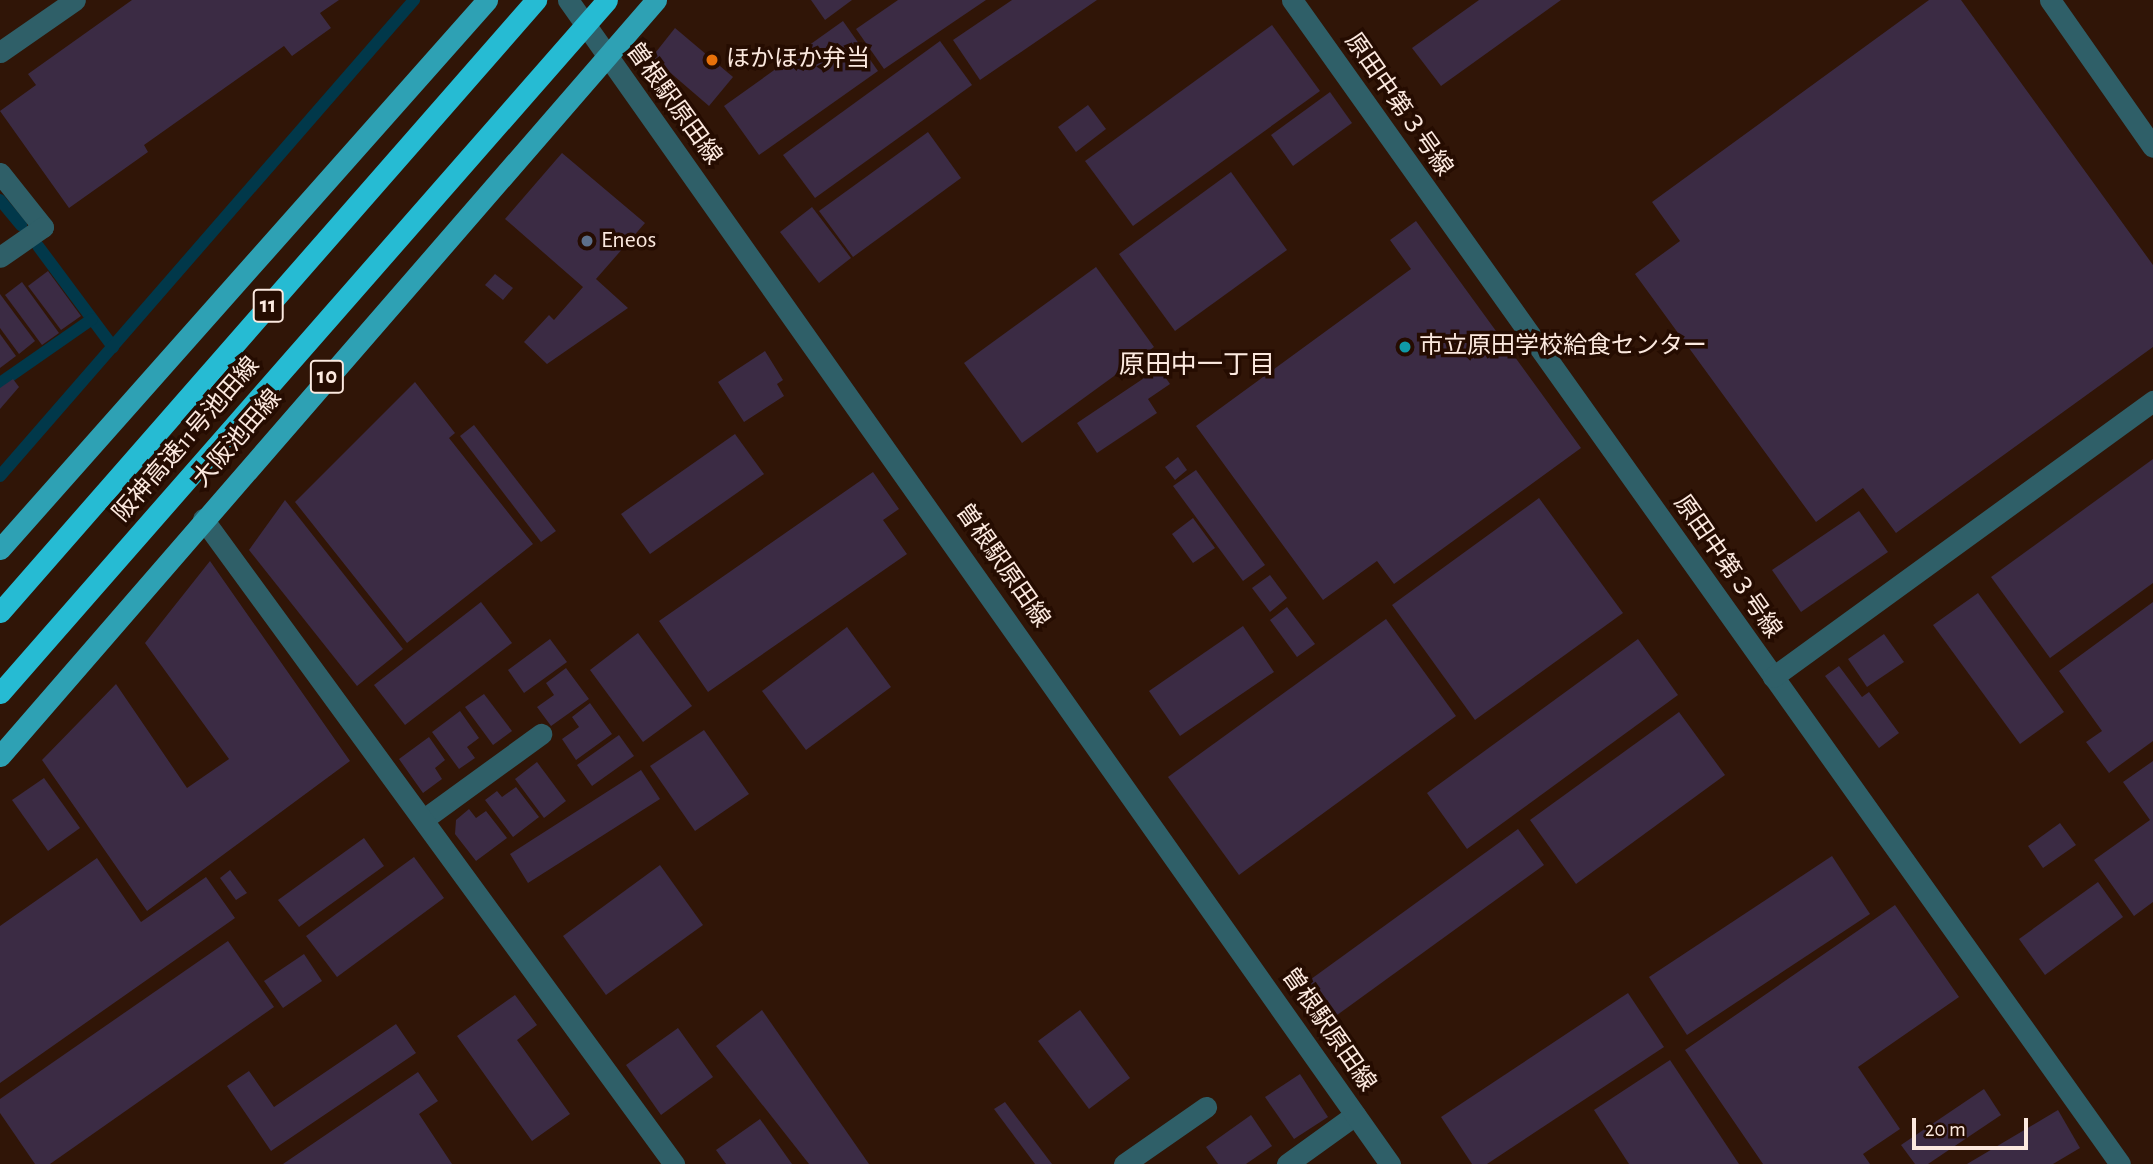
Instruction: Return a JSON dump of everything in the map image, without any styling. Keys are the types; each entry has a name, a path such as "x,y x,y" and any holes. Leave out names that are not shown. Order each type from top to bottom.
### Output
{"highway":[{"name":"阪神高速11号池田線","path":"0,612 536,0"},
{"name":"阪神高速11号池田線","path":"0,693 607,0"}],"main road":[{"path":"0,549 487,0"},
{"name":"大阪池田線","path":"0,756 656,0"}],"street":[{"path":"0,52 75,0"},
{"name":"曽根駅原田線","path":"568,0 1390,1164"},
{"name":"原田中第３号線","path":"1292,0 2120,1164"},
{"path":"2050,0 2153,147"},
{"path":"0,173 43,227 0,257"},
{"path":"1773,677 2153,401"},
{"path":"203,519 674,1164"},
{"path":"424,819 541,734"},
{"path":"1124,1164 1206,1107"},
{"path":"1287,1164 1356,1115"}],"building":[{"path":"132,0 339,0 320,13 331,28 292,56 284,46 144,145 148,152 69,208 0,111 36,85 28,74"},
{"path":"811,0 852,0 825,20"},
{"path":"898,0 986,0 884,69 856,29"},
{"path":"1012,0 1097,0 980,80 953,40"},
{"path":"1479,0 1561,0 1441,86 1412,48"},
{"path":"1929,0 1961,0 2153,265 2153,347 1896,533 1863,488 1816,522 1635,274 1680,241 1652,202"},
{"path":"843,21 878,71 759,155 724,106"},
{"path":"1272,25 1320,91 1133,226 1085,161"},
{"path":"675,28 733,77 709,106 652,57"},
{"path":"940,41 972,85 815,198 783,155"},
{"path":"1330,92 1352,123 1293,166 1271,135"},
{"path":"1088,105 1106,129 1076,152 1058,127"},
{"path":"928,132 961,178 853,257 819,211"},
{"path":"562,153 645,223 596,279 628,308 547,364 524,342 549,315 554,320 583,287 505,219"},
{"path":"1231,172 1287,250 1175,331 1119,254"},
{"path":"812,207 851,258 819,283 780,232"},
{"name":"市立原田学校給食センター","path":"1416,221 1581,448 1394,584 1377,561 1323,600 1196,426 1411,269 1390,240"},
{"path":"1096,267 1154,347 1022,443 964,363"},
{"path":"48,271 81,316 61,330 28,286"},
{"path":"495,274 513,288 503,300 485,285"},
{"path":"22,282 59,333 42,345 5,295"},
{"path":"0,294 35,341 19,354 0,328"},
{"path":"0,334 16,356 0,368"},
{"path":"765,351 783,380 777,384 784,396 744,422 718,382"},
{"path":"1159,368 1170,384 1148,399 1157,413 1097,453 1077,423"},
{"path":"13,379 19,387 0,409 0,388"},
{"path":"415,382 455,433 449,438 533,544 407,643 295,502"},
{"path":"474,425 556,531 541,542 460,436"},
{"path":"735,434 764,474 650,554 621,514"},
{"path":"1178,457 1187,470 1175,480 1165,467"},
{"path":"2153,459 2153,583 2050,658 1991,577"},
{"path":"1196,470 1265,565 1243,581 1173,486"},
{"path":"873,472 899,509 883,520 907,554 708,692 659,621"},
{"path":"1539,498 1623,613 1475,720 1392,605"},
{"path":"285,500 403,649 357,686 249,550"},
{"path":"1859,511 1888,552 1801,612 1772,570"},
{"path":"1193,518 1215,548 1193,563 1172,534"},
{"path":"210,561 350,761 147,911 42,760 116,684 187,788 229,759 145,643"},
{"path":"1270,575 1287,598 1270,612 1252,588"},
{"path":"1978,593 2064,712 2020,744 1933,625"},
{"path":"481,602 512,643 405,725 374,685"},
{"path":"2153,602 2153,741 2109,773 2086,742 2102,731 2059,671"},
{"path":"1287,607 1315,644 1297,657 1270,620"},
{"path":"1386,619 1456,716 1239,875 1168,777"},
{"path":"1243,626 1274,672 1180,736 1149,691"},
{"path":"847,627 891,687 806,750 762,691"},
{"path":"638,633 692,706 643,742 590,670"},
{"path":"1884,634 1904,662 1867,687 1848,659"},
{"path":"550,639 567,662 524,693 508,670"},
{"path":"1638,639 1678,695 1467,849 1427,793"},
{"path":"1839,666 1862,697 1869,692 1899,733 1879,748 1825,676"},
{"path":"566,668 589,699 551,726 537,707 554,695 546,683"},
{"path":"484,694 512,731 493,745 465,707"},
{"path":"590,703 612,734 576,760 562,739 579,727 572,717"},
{"path":"460,711 479,738 467,747 475,758 459,769 432,732"},
{"path":"1679,712 1725,775 1576,884 1530,820"},
{"path":"704,730 749,794 695,831 650,766"},
{"path":"619,735 634,756 592,786 577,765"},
{"path":"429,737 445,760 435,768 442,779 423,793 399,759"},
{"path":"2153,761 2153,902 2134,916 2094,860 2150,820 2123,782"},
{"path":"537,762 566,801 544,818 515,779"},
{"path":"641,770 660,799 528,883 510,854"},
{"path":"44,778 80,828 48,851 12,800"},
{"path":"516,787 539,817 513,837 485,800 497,791 502,797"},
{"path":"469,809 476,818 486,811 507,838 476,861 455,834 456,820"},
{"path":"2060,823 2076,845 2043,868 2028,846"},
{"path":"1518,829 1544,865 1333,1018 1307,982"},
{"path":"364,838 384,866 299,927 278,900"},
{"path":"1832,856 1870,914 1687,1035 1649,977"},
{"path":"414,857 444,898 337,977 306,936"},
{"path":"97,858 141,922 206,877 235,918 0,1083 0,926"},
{"path":"660,865 703,925 606,995 563,936"},
{"path":"230,870 247,893 236,900 220,878"},
{"path":"2098,882 2123,917 2045,975 2019,939"},
{"path":"1895,905 1959,997 1858,1067 1900,1129 1863,1154 1870,1164 1763,1164 1685,1050"},
{"path":"228,941 274,1007 50,1164 35,1164 0,1113 0,1099"},
{"path":"304,954 322,981 283,1008 264,981"},
{"path":"1628,993 1664,1047 1487,1164 1472,1164 1441,1117"},
{"path":"515,995 537,1025 517,1040 570,1114 532,1141 457,1036"},
{"path":"762,1010 869,1164 809,1164 716,1046"},
{"path":"1080,1010 1130,1078 1089,1109 1038,1041"},
{"path":"396,1024 416,1053 271,1151 227,1086 249,1071 274,1107"},
{"path":"678,1028 713,1077 661,1115 626,1065"},
{"path":"1670,1060 1739,1164 1629,1164 1594,1110"},
{"path":"418,1072 438,1101 419,1114 452,1164 283,1164"},
{"path":"1300,1074 1328,1117 1294,1139 1265,1097"},
{"path":"1984,1089 2001,1115 1928,1164 1915,1164 1901,1145"},
{"path":"1005,1102 1052,1164 1035,1164 994,1109"},
{"path":"2058,1110 2080,1148 2053,1164 1967,1164"},
{"path":"1251,1115 1272,1146 1246,1164 1218,1164 1206,1147"},
{"path":"760,1119 792,1164 726,1164 716,1150"}],"waterway":[{"path":"0,476 414,0"},
{"path":"0,200 21,225"},
{"path":"38,246 113,347"},
{"path":"0,383 92,319"}],"place":[{"name":"ほかほか弁当","path":"712,60"},
{"name":"Eneos","path":"587,241"},
{"name":"市立原田学校給食センター","path":"1405,347"}],"district":[{"name":"原田中一丁目","path":"1197,366"}]}
